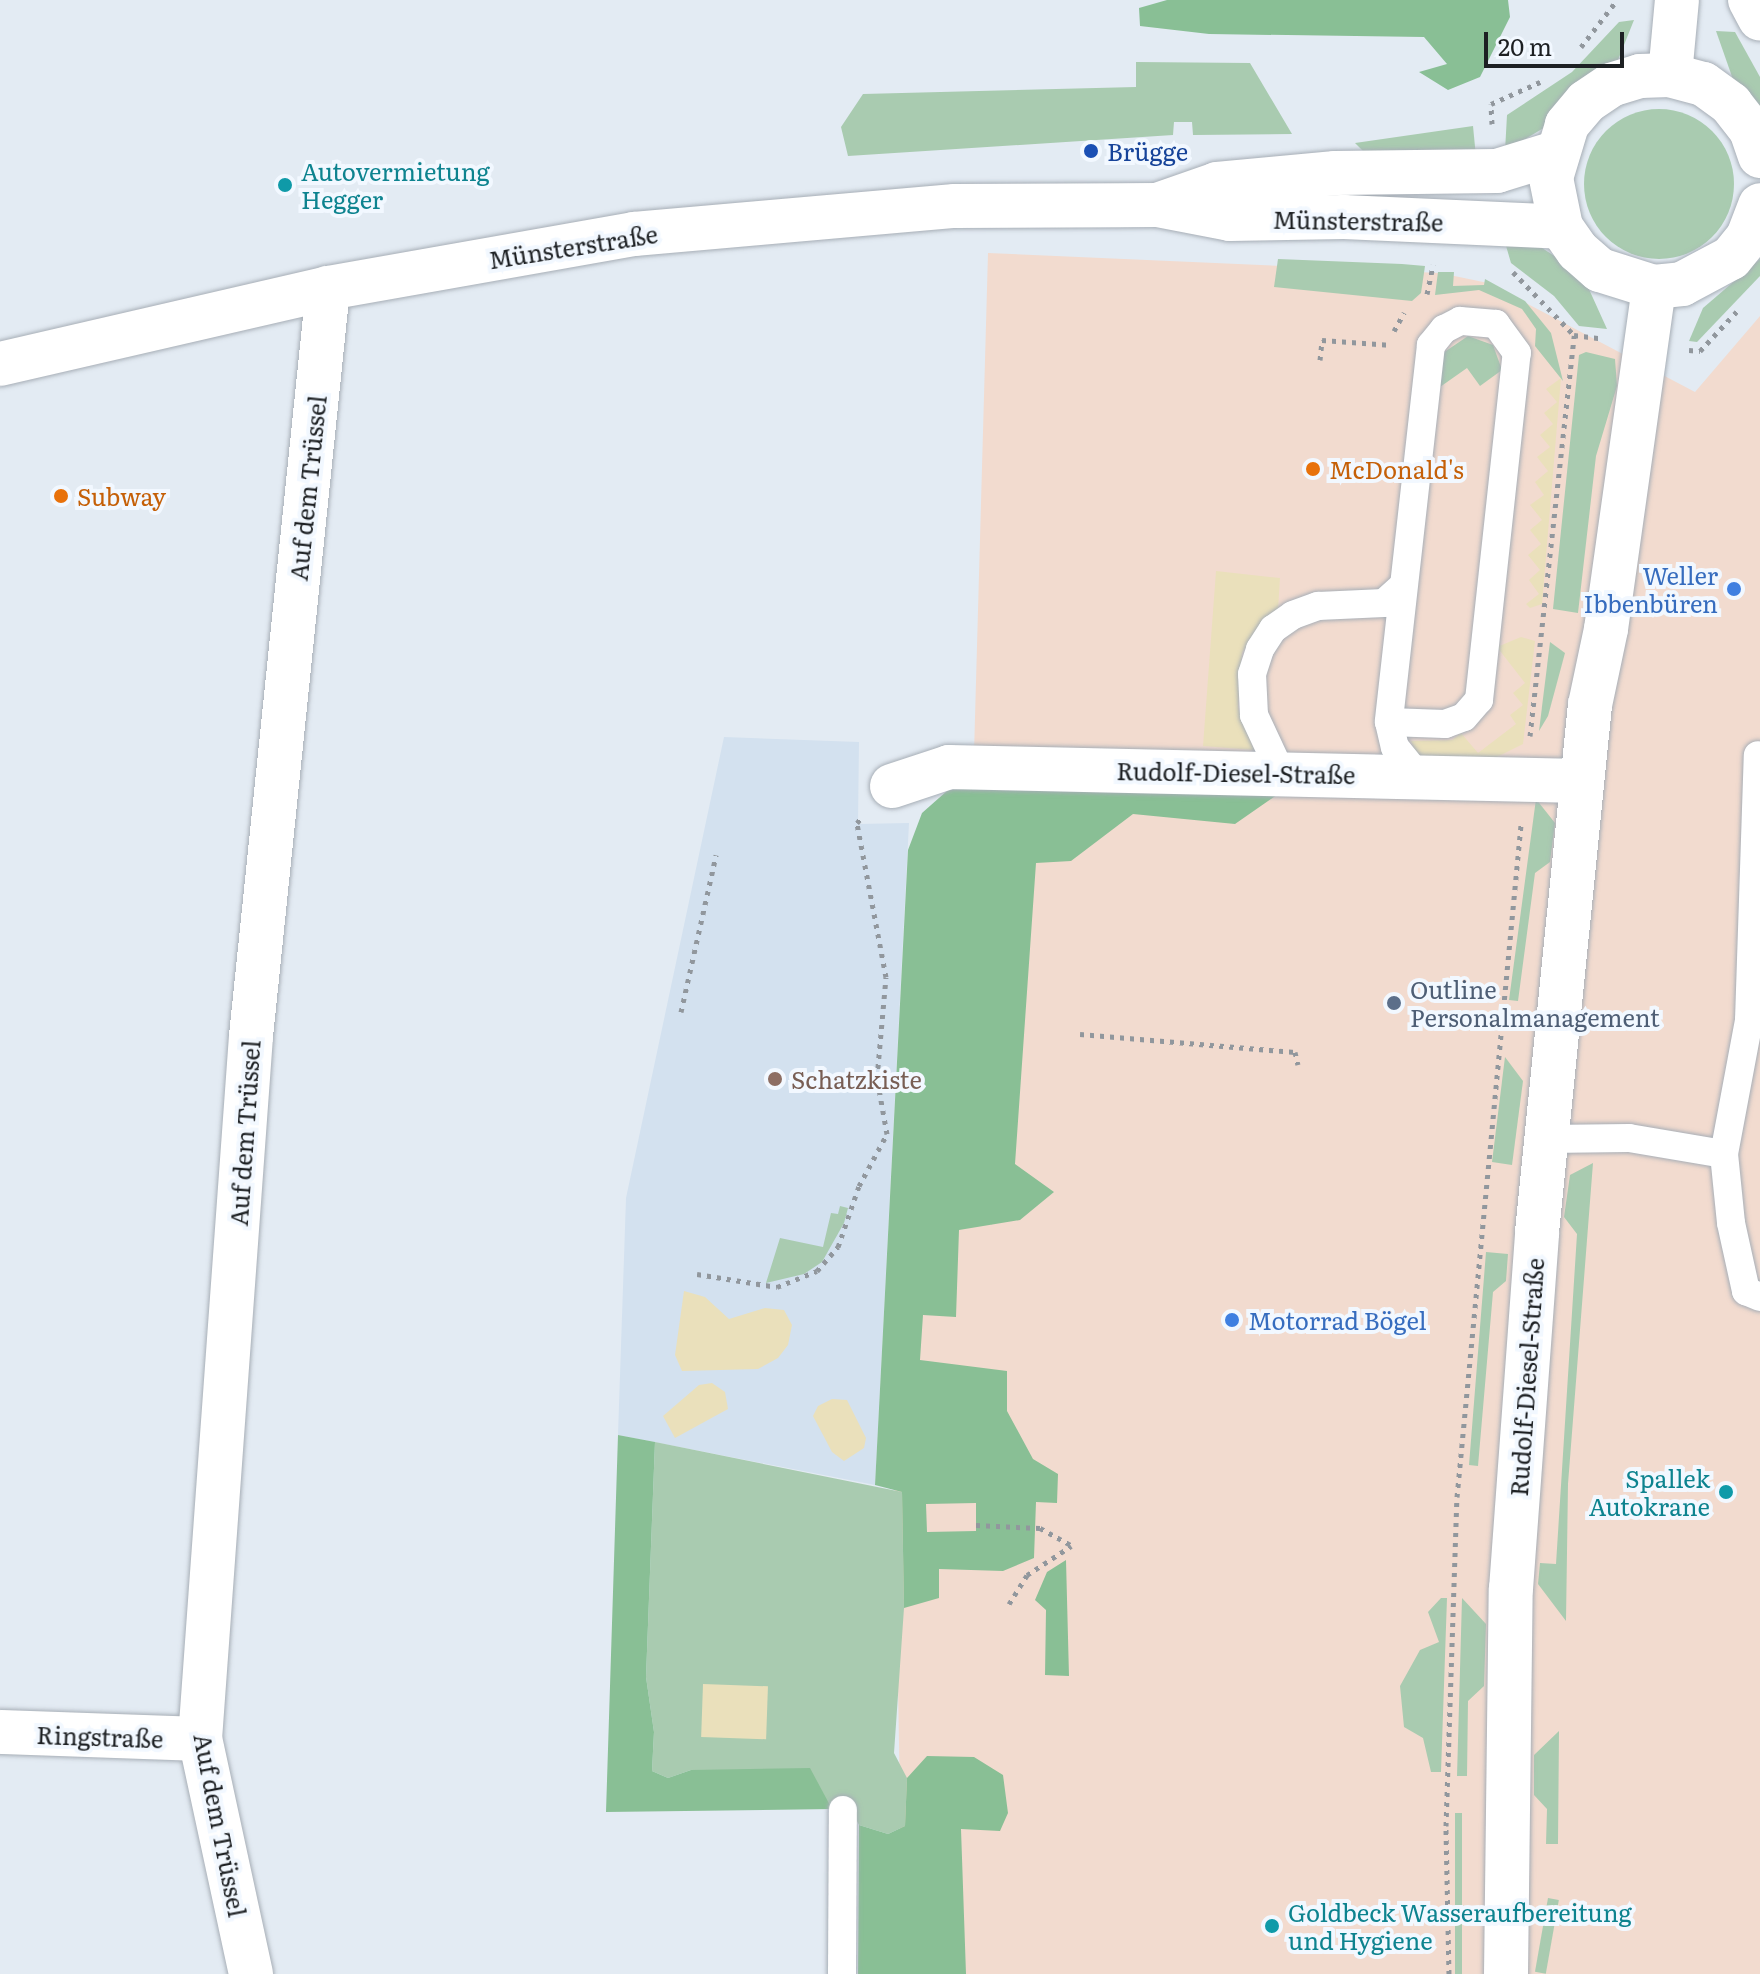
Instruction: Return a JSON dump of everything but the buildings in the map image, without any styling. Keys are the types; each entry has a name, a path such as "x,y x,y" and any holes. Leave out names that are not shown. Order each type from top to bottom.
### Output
{"street":[{"path":"1670,75 1677,0"},
{"path":"1750,0 1760,19"},
{"path":"1756,225 1708,274 1654,287 1600,270 1561,227 1551,178 1555,153 1576,114 1611,85 1640,76 1670,75 1703,84 1731,104 1751,130 1760,156"},
{"name":"Münsterstraße","path":"1157,205 1217,184 1335,173 1497,171 1555,153"},
{"name":"Münsterstraße","path":"0,364 328,288 634,234 955,206 1157,205 1230,219 1344,217 1561,227"},
{"name":"Rudolf-Diesel-Straße","path":"1506,1974 1511,1589 1547,1139 1582,781 1654,287"},
{"name":"Auf dem Trüssel","path":"251,1974 200,1739 251,1036 328,288"},
{"name":"Rudolf-Diesel-Straße","path":"892,786 949,767 1582,781"},
{"name":"Ringstraße","path":"0,1732 200,1739"}],"lane":[{"path":"1389,722 1445,724 1464,717 1479,700 1517,353 1496,324 1460,321 1444,329 1431,345 1389,722 1395,747 1418,775"},
{"path":"1281,773 1254,715 1252,674 1266,639 1293,615 1318,606 1384,603 1403,586"},
{"path":"1758,755 1749,1020 1724,1154 1731,1223 1746,1291 1760,1297"},
{"path":"1547,1139 1629,1138 1724,1154"},
{"path":"842,1974 843,1810"}],"path":[{"path":"1423,301 1435,254"},
{"path":"1320,360 1322,340 1392,346 1394,325 1415,306"},
{"path":"1449,1974 1446,1826 1457,1497 1489,1120 1574,335"},
{"path":"697,1274 777,1287 817,1271 838,1247 859,1186 887,1134 877,1078 886,977 857,823 892,786"},
{"path":"681,1012 716,855"},
{"path":"1080,1034 1295,1052 1298,1065"},
{"path":"976,1525 1040,1528 1072,1546 1027,1575 1009,1604"}],"shaded area":[{"path":"988,253 1440,273 1488,283 1695,392 1760,316 1760,1974 903,1974 894,1455 972,825"},
{"name":"Schatzkiste","path":"724,737 859,742 858,824 909,823 875,1485 618,1435 626,1198"}],"green space":[{"path":"1167,0 1508,0 1510,17 1480,77 1448,90 1419,72 1447,64 1424,37 1209,34 1140,26 1139,8"},
{"path":"1634,20 1618,60 1547,126 1505,151 1507,115 1572,72 1619,22"},
{"path":"1716,31 1735,32 1760,77 1760,110 1736,88"},
{"path":"1136,62 1250,63 1292,134 1193,135 1192,122 1174,122 1173,135 848,156 841,127 863,94 1136,87"},
{"path":"1659,109 1688,115 1712,131 1728,155 1734,184 1728,213 1712,237 1688,253 1659,259 1630,253 1606,237 1590,213 1584,184 1590,155 1606,131 1630,115"},
{"path":"1473,126 1476,157 1371,159 1355,143"},
{"path":"1504,239 1539,246 1559,259 1588,287 1607,329 1579,326 1554,296 1511,263"},
{"path":"1278,259 1425,266 1421,293 1412,301 1274,287"},
{"path":"1760,259 1760,276 1697,342 1689,341 1703,308"},
{"path":"1438,272 1454,272 1453,286 1484,285 1485,279 1525,301 1551,333 1563,381 1535,346 1536,329 1522,309 1479,290 1435,295"},
{"path":"1468,336 1493,345 1502,370 1480,386 1467,368 1440,387 1443,353"},
{"path":"1586,352 1615,359 1617,386 1596,456 1578,613 1553,609 1579,355"},
{"path":"1550,642 1565,653 1548,716 1539,731"},
{"path":"1015,786 1284,790 1235,824 1133,814 1071,861 1036,863 1015,1164 1054,1192 1020,1220 959,1230 956,1317 923,1315 920,1360 1007,1371 1007,1411 1033,1459 1058,1474 1057,1503 1036,1502 1034,1558 1003,1571 939,1569 939,1598 904,1608 902,1492 875,1485 908,850 922,813 948,790","holes":["976,1503 976,1531 927,1532 926,1504"]},
{"path":"1536,799 1555,823 1550,862 1535,873 1518,1001 1509,1000"},
{"path":"1505,1057 1523,1081 1512,1165 1492,1162"},
{"path":"1593,1163 1568,1484 1566,1621 1538,1584 1540,1563 1556,1564 1577,1234 1564,1217 1570,1175"},
{"path":"840,1206 848,1208 844,1223 822,1262 804,1274 766,1283 780,1238 823,1247 831,1213 838,1214"},
{"path":"1486,1252 1508,1254 1506,1281 1493,1292 1478,1466 1469,1465"},
{"path":"618,1435 655,1442 646,1677 654,1732 652,1771 668,1778 691,1770 810,1768 832,1809 606,1812"},
{"path":"655,1442 902,1492 904,1608 894,1753 907,1778 905,1826 888,1834 859,1825 853,1813 691,1770 668,1778 652,1771 654,1732 646,1677"},
{"path":"1066,1560 1069,1676 1045,1675 1046,1610 1035,1600 1047,1572"},
{"path":"1441,1598 1447,1598 1441,1772 1431,1772 1423,1738 1404,1727 1400,1686 1420,1650 1439,1642 1428,1612"},
{"path":"1462,1598 1486,1624 1484,1686 1468,1701 1467,1776 1457,1776"},
{"path":"1559,1731 1558,1844 1546,1844 1547,1809 1534,1795 1534,1755"},
{"path":"927,1756 974,1757 1003,1775 1008,1813 1000,1831 961,1829 966,1974 858,1974 859,1825 888,1834 905,1826 907,1778"},
{"path":"1455,1813 1462,1813 1462,1974 1455,1974"},
{"path":"1548,1898 1559,1900 1546,1974 1535,1972"}],"sand":[{"path":"1561,378 1542,604 1530,608 1526,604 1539,594 1529,580 1540,570 1528,555 1541,544 1530,530 1542,520 1530,505 1544,495 1535,482 1548,471 1537,457 1550,447 1540,435 1553,424 1544,413 1557,402 1546,389"},
{"path":"1216,571 1280,578 1278,610 1259,625 1242,653 1238,707 1254,750 1203,746"},
{"path":"1521,637 1535,641 1523,744 1491,760 1427,759 1416,753 1411,741 1452,740 1461,733 1478,753 1516,724 1510,715 1523,705 1513,693 1525,683 1497,647"},
{"path":"684,1291 705,1297 729,1319 765,1308 784,1310 792,1325 788,1345 778,1358 758,1369 682,1371 675,1355"},
{"path":"712,1383 725,1392 728,1409 675,1438 663,1416 699,1385"},
{"path":"832,1399 847,1400 866,1438 864,1448 844,1461 832,1452 813,1416 818,1406"},
{"path":"703,1684 768,1686 766,1739 701,1737"}],"place":[{"name":"Brügge","path":"1091,151"},
{"name":"Autovermietung Hegger","path":"285,185"},
{"name":"McDonald's","path":"1313,469"},
{"name":"Subway","path":"61,496"},
{"name":"Weller Ibbenbüren","path":"1734,589"},
{"name":"Outline Personalmanagement","path":"1394,1003"},
{"name":"Schatzkiste","path":"775,1079"},
{"name":"Motorrad Bögel","path":"1232,1320"},
{"name":"Spallek Autokrane","path":"1726,1492"},
{"name":"Goldbeck Wasseraufbereitung und Hygiene","path":"1272,1926"}]}
